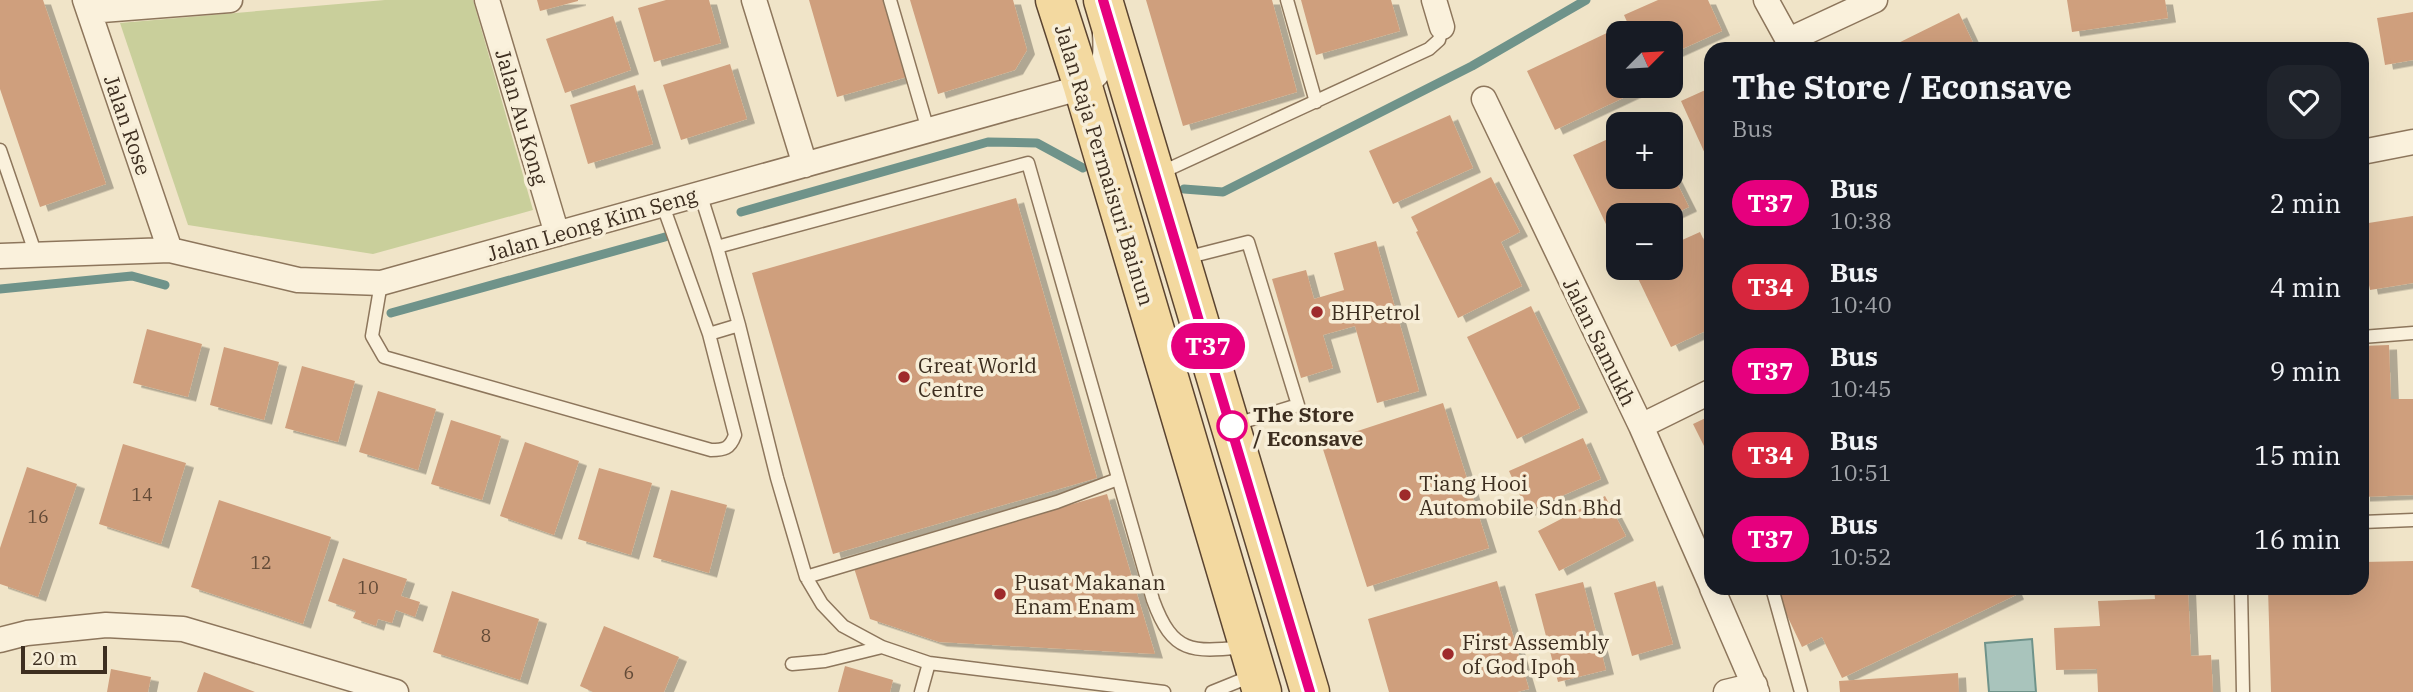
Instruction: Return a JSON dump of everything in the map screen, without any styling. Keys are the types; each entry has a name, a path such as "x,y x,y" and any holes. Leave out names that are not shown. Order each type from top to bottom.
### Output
{"main road":[{"name":"Jalan Raja Permaisuri Bainun","path":"1055,0 1256,671"},
{"path":"1103,1 1310,692"}],"street":[{"path":"87,5 230,0"},
{"name":"Jalan Au Kong","path":"487,0 557,234"},
{"path":"754,0 805,165"},
{"path":"1434,0 1441,27"},
{"path":"1766,0 1789,42"},
{"path":"1797,42 1875,0"},
{"path":"1083,87 1102,69 1107,55 1103,1"},
{"name":"Jalan Rose","path":"87,5 170,250"},
{"name":"Jalan Leong Kim Seng","path":"0,256 170,250 298,280 381,283 1083,87"},
{"name":"Jalan Samukh","path":"1484,99 1640,426 1704,570"},
{"path":"2369,151 2413,142"},
{"path":"1640,426 1704,395"},
{"name":"Jalan Samukh","path":"1715,595 1756,688 1726,692"},
{"path":"0,640 27,633 106,625 183,629 336,684 396,692"}],"lane":[{"path":"890,0 928,131"},
{"path":"1287,0 1316,102"},
{"path":"1156,175 1429,49 1439,40 1441,27"},
{"path":"0,150 36,255"},
{"path":"718,247 1028,163 1162,625 1178,642 1256,671"},
{"path":"700,193 718,247 776,478 806,577 822,604 843,626 882,647 929,663 1164,692"},
{"path":"381,283 372,336 384,356 711,450 725,450 732,444 735,435 709,334 662,203"},
{"path":"1182,259 1248,242 1298,405 1232,425"},
{"path":"709,334 738,325"},
{"path":"2369,336 2413,333"},
{"path":"806,577 1057,502 1118,480"},
{"path":"2369,522 2413,520"},
{"path":"1774,595 1801,692"},
{"path":"2241,595 2243,692"},
{"path":"792,664 825,661 882,647"},
{"path":"921,692 929,663"},
{"path":"1213,692 1256,671"}],"green space":[{"path":"385,0 473,0 533,210 373,254 188,225 120,23"}],"water":[{"path":"2032,639 2036,692 1989,692 1985,643"}],"building":[{"path":"0,0 43,0 106,184 40,207 0,89"},
{"path":"537,0 578,0 578,1 540,11"},
{"path":"666,0 709,0 721,43 654,62 638,8"},
{"path":"809,0 884,0 907,77 837,97"},
{"path":"910,0 1013,0 1027,50 1015,70 938,94"},
{"path":"1146,0 1272,0 1297,92 1183,126"},
{"path":"1301,0 1391,0 1400,31 1316,55"},
{"path":"1658,0 1708,0 1722,31 1684,48 1684,21 1627,21 1624,15"},
{"path":"2067,0 2165,0 2168,18 2072,32"},
{"path":"2413,12 2413,60 2385,65 2377,18"},
{"path":"1959,13 1973,42 1900,42"},
{"path":"613,16 631,70 565,93 546,39"},
{"path":"1606,33 1606,98 1623,98 1555,130 1527,71"},
{"path":"730,64 747,119 681,140 663,85"},
{"path":"635,85 653,144 588,164 570,105"},
{"path":"1704,91 1704,151 1681,101"},
{"path":"1450,115 1473,168 1393,204 1369,151"},
{"path":"1606,140 1606,189 1680,189 1689,207 1683,210 1683,203 1606,203 1606,224 1573,155"},
{"path":"1491,177 1520,232 1501,242 1522,286 1458,318 1411,217"},
{"path":"1016,198 1097,478 833,554 752,273"},
{"path":"2413,216 2413,283 2370,290 2369,223"},
{"path":"1700,232 1704,240 1704,332 1671,347 1639,280 1683,280 1683,240"},
{"path":"1376,241 1419,391 1377,403 1355,326 1323,335 1333,368 1301,378 1272,279 1306,270 1314,299 1344,290 1334,253"},
{"path":"1531,306 1580,408 1517,439 1467,337"},
{"path":"147,329 202,344 188,397 133,383"},
{"path":"2389,345 2391,399 2413,399 2413,495 2369,497 2369,346"},
{"path":"224,347 279,362 264,420 210,405"},
{"path":"302,366 355,381 338,442 285,428"},
{"path":"378,391 436,409 418,470 359,452"},
{"name":"Tiang Hooi Automobile Sdn Bhd","path":"1443,403 1489,548 1367,587 1321,443"},
{"path":"1704,419 1704,446 1693,424"},
{"path":"451,420 501,436 482,500 431,484"},
{"path":"1583,438 1601,479 1527,511 1509,471"},
{"path":"525,442 579,461 554,535 500,516"},
{"path":"123,444 186,463 161,544 99,524"},
{"path":"27,467 77,484 38,597 0,584 0,548"},
{"path":"599,468 652,483 631,555 578,539"},
{"path":"671,490 727,505 709,573 653,557"},
{"name":"Pusat Makanan Enam Enam","path":"1107,494 1155,654 939,642 870,619 854,568"},
{"path":"1605,496 1626,536 1559,571 1538,531"},
{"path":"219,500 331,537 303,624 191,587"},
{"path":"343,558 407,579 401,596 420,602 415,617 396,610 392,623 378,619 376,626 353,618 356,611 328,601"},
{"path":"2413,561 2413,692 2271,692 2268,595 2369,595 2369,562"},
{"name":"First Assembly of God Ipoh","path":"1497,581 1529,689 1517,692 1389,692 1368,619"},
{"path":"1655,581 1673,644 1632,656 1614,593"},
{"path":"1583,582 1606,670 1558,682 1535,594"},
{"path":"452,591 539,619 520,680 433,652"},
{"path":"1777,595 2016,595 1842,678 1822,637 1802,647"},
{"path":"2155,595 2188,595 2191,656 2211,655 2213,692 2098,692 2097,669 2056,670 2054,628 2100,626 2098,601 2155,599"},
{"path":"604,626 679,657 664,692 593,692 580,686"},
{"path":"845,666 893,680 890,692 838,692"},
{"path":"111,669 151,677 148,692 107,692"},
{"path":"204,672 255,692 197,692"},
{"path":"1958,673 1959,692 1840,692 1839,681"}],"waterway":[{"path":"1184,189 1223,192 1472,66 1586,0"},
{"path":"741,212 988,142 1037,143 1083,168"},
{"path":"391,313 665,237"},
{"path":"0,289 132,276 165,285"}],"bus line":[{"name":"T37","path":"1103,0 1310,692"}],"place":[{"name":"BHPetrol","path":"1317,312"},
{"name":"Great World Centre","path":"904,377"},
{"name":"The Store / Econsave","path":"1232,426"},
{"name":"Tiang Hooi Automobile Sdn Bhd","path":"1405,495"},
{"name":"Pusat Makanan Enam Enam","path":"1000,594"},
{"name":"First Assembly of God Ipoh","path":"1448,654"}]}
